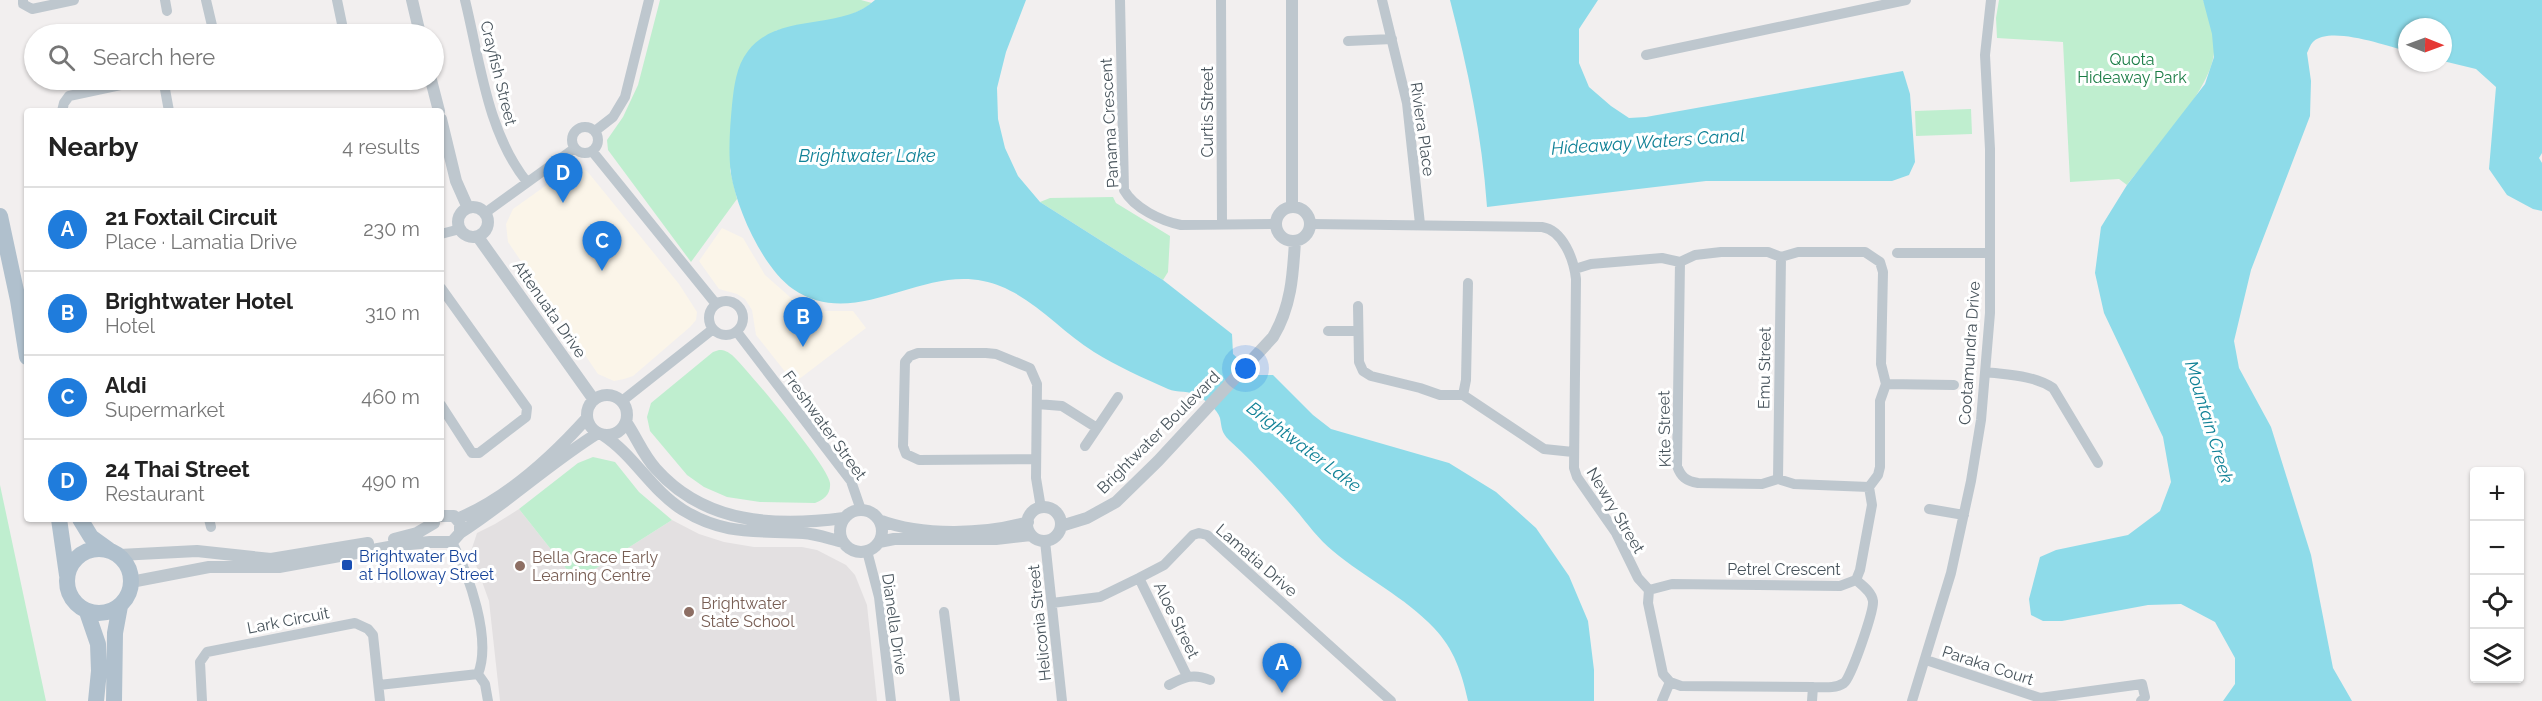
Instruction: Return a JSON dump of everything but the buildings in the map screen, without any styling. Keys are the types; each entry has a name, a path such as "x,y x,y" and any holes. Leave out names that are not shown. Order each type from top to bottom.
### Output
{"main road":[{"path":"0,216 24,338"},
{"path":"18,300 24,318"},
{"path":"59,522 70,597 87,612 105,614 120,606"},
{"path":"82,522 91,537 114,553 130,572 130,591 120,606 115,633 114,701"},
{"path":"67,576 70,566 77,557 87,551 98,549 114,553"},
{"path":"87,612 98,644 99,671 96,701"}],"street":[{"path":"23,0 23,4 32,9 74,0"},
{"path":"206,0 212,24"},
{"path":"337,0 342,24"},
{"path":"412,0 418,24"},
{"name":"Crayfish Street","path":"465,0 496,131 515,167 527,182"},
{"path":"595,131 613,117 625,97 649,0"},
{"name":"Panama Crescent","path":"1120,0 1124,190 1130,200 1168,223 1180,225 1276,224"},
{"name":"Curtis Street","path":"1221,0 1222,224"},
{"path":"1292,0 1292,206"},
{"name":"Riviera Place","path":"1382,0 1407,103 1420,224"},
{"path":"1646,55 1906,0"},
{"name":"Cootamundra Drive","path":"1912,701 1951,573 1979,430 1986,372 1990,313 1990,149 1985,55 1991,0"},
{"path":"1348,41 1392,39"},
{"path":"63,108 69,96 97,90"},
{"path":"166,90 169,108"},
{"path":"434,90 438,108"},
{"path":"583,127 595,131 598,142 592,151 581,153 575,148 572,140 575,132 583,127"},
{"path":"444,131 456,181 468,208"},
{"path":"485,213 575,148"},
{"path":"592,151 716,304"},
{"path":"1292,206 1306,211 1311,224 1308,234 1296,241 1280,236 1276,224 1282,210 1292,206"},
{"path":"468,208 477,208 485,213 488,227 478,237 465,235 460,229 459,217 468,208"},
{"name":"Newry Street","path":"1311,224 1420,224 1549,228 1560,236 1575,269 1573,452 1577,477 1616,533 1638,578 1649,590"},
{"path":"444,233 460,229"},
{"name":"Attenuata Drive","path":"478,237 594,400"},
{"name":"Brightwater Boulevard","path":"1060,526 1095,514 1116,502 1273,337 1286,310 1296,241"},
{"name":"Petrel Crescent","path":"1575,269 1591,264 1662,258 1680,262 1695,255 1720,252 1768,252 1781,257 1798,252 1865,252 1880,262 1883,272 1881,364 1886,384 1880,401 1880,467 1878,475 1869,487 1872,505 1860,570 1856,580 1840,586 1672,584 1649,590"},
{"path":"1897,253 1990,253"},
{"name":"Emu Street","path":"1778,479 1781,257"},
{"name":"Kite Street","path":"1680,262 1677,466 1680,474 1698,483 1762,484 1778,479 1794,484 1869,487"},
{"path":"1463,396 1466,380 1468,283"},
{"path":"444,292 527,408 526,417 479,453 472,453 444,410"},
{"path":"727,301 738,305 743,316 741,327 737,332 722,335 713,329 710,325 710,314 716,304 727,301"},
{"path":"1358,306 1359,362 1362,371 1371,376 1440,395 1463,396 1544,450 1573,452"},
{"path":"622,401 713,329"},
{"path":"1328,331 1358,331"},
{"name":"Freshwater Street","path":"737,332 851,481 861,510"},
{"path":"1036,459 919,460 906,454 903,446 905,362 910,356 918,353 996,354 1029,368 1037,384 1036,459 1041,508"},
{"path":"1986,372 2030,377 2041,380 2053,388 2098,463"},
{"path":"1886,384 1954,386"},
{"path":"131,582 209,567 279,567 400,545 456,538 500,507 573,449 600,434 619,431 626,422 627,411 622,401 605,395 594,400 590,405 587,418 568,440 491,504 457,519"},
{"path":"1085,446 1118,397"},
{"path":"1037,404 1062,406 1097,428"},
{"path":"587,418 590,425 600,434 630,456 667,498 702,520 741,531 803,533 843,542 854,551 867,551 879,542 894,539 996,539 1029,528"},
{"path":"626,422 641,449 669,482 684,496 714,512 743,518 818,522 844,518 861,510 874,514 879,520 882,531 879,542"},
{"path":"1041,508 1055,512 1060,526 1054,538 1045,541 1036,539 1029,528 1032,513 1041,508"},
{"path":"1929,509 1964,514"},
{"path":"444,516 450,515 457,519"},
{"path":"843,542 840,530 844,518"},
{"path":"457,519 456,538 476,600 483,661 478,674"},
{"path":"879,520 894,526 930,530 1029,528"},
{"path":"114,553 197,551 271,559 400,538 417,533 432,522"},
{"path":"436,522 432,531 439,541"},
{"name":"Lamatia Drive","path":"1052,603 1100,597 1171,560 1193,535 1199,533 1208,535 1391,701"},
{"name":"Heliconia Street","path":"1045,541 1062,701"},
{"name":"Dianella Drive","path":"867,551 879,597 891,701"},
{"name":"Aloe Street","path":"1140,578 1187,676"},
{"path":"1649,590 1648,603 1663,674 1670,682 1681,686 1834,687 1843,684 1851,674 1873,599 1856,580"},
{"path":"944,612 955,701"},
{"name":"Lark Circuit","path":"202,701 200,662 207,652 355,623 368,629 373,635 380,701"},
{"name":"Paraka Court","path":"1926,660 2044,699 2142,684 2145,697 2141,701"},
{"path":"379,685 478,674"},
{"path":"478,674 485,684 488,701"},
{"path":"1169,685 1187,676 1199,675 1210,680"},
{"path":"1662,701 1670,682"},
{"path":"1812,701 1813,687"}],"shaded area":[{"path":"579,168 587,171 679,284 697,312 696,320 690,327 633,376 614,381 598,374 508,242 506,224 513,209 569,169"},
{"path":"722,228 743,238 765,275 790,297 806,306 826,311 853,311 866,328 794,383 756,335 752,310 745,299 719,289 699,261"},
{"name":"Brightwater State School","path":"519,509 576,581 672,520 699,534 724,542 754,547 802,547 817,550 846,565 855,575 867,605 877,701 500,701 489,601 471,551 477,533"}],"green space":[{"path":"660,0 861,0 872,3 862,10 838,19 775,31 730,170 737,199 691,262 608,150 607,140 623,117 638,85"},
{"name":"Quota Hideaway Park","path":"1999,0 2203,0 2210,21 2214,45 2213,59 2208,74 2189,107 2127,185 2119,179 2070,182 2063,42 1997,38 1996,18"},
{"path":"1971,109 1972,134 1916,136 1915,111"},
{"path":"1113,197 1116,203 1170,236 1168,272 1163,280 1040,202 1050,198"},
{"path":"719,350 729,353 741,364 816,458 830,483 828,493 821,500 815,503 760,502 727,497 704,487 687,475 650,431 647,417 651,403 713,352"},
{"path":"593,457 615,462 639,492 672,520 576,581 519,509 578,463"},
{"path":"0,485 46,701 0,701"}],"water":[{"name":"Brightwater Lake","path":"875,0 1026,0 1006,52 997,88 998,119 1005,148 1018,176 1040,202 1163,280 1232,334 1233,354 1256,375 1273,375 1313,415 1331,429 1449,463 1496,492 1536,528 1569,576 1588,621 1594,670 1594,701 1468,701 1456,662 1441,636 1423,617 1398,597 1345,561 1323,542 1271,482 1226,437 1219,415 1211,406 1195,394 1168,389 1103,357 1080,343 1042,311 1014,293 983,281 959,279 935,282 863,301 839,304 816,300 793,289 782,280 762,253 745,221 731,174 729,148 738,70 748,51 761,39 776,31 845,16 861,10"},
{"name":"Hideaway Waters Canal","path":"1450,0 1598,0 1579,29 1579,63 1589,87 1629,118 1646,117 1903,71 1910,94 1915,162 1909,175 1892,181 1706,181 1487,207 1482,154 1473,103"},
{"name":"Mountain Creek","path":"2203,0 2542,0 2542,153 2539,158 2542,163 2542,211 2533,209 2507,195 2489,169 2496,87 2476,69 2452,63 2452,18 2398,18 2398,49 2359,38 2333,36 2322,37 2314,41 2307,53 2311,81 2310,116 2251,270 2234,341 2239,368 2271,427 2311,555 2333,668 2352,701 2223,701 2235,684 2235,658 2215,622 2181,604 2148,605 2062,621 2043,621 2031,615 2029,599 2040,557 2056,550 2128,535 2160,511 2171,482 2163,437 2104,313 2095,273 2101,227 2127,185 2205,84 2214,57 2212,34"}],"place":[{"name":"24 Thai Street","path":"563,203"},
{"name":"Aldi","path":"602,271"},
{"name":"Brightwater Hotel","path":"803,347"},
{"name":"Brightwater Bvd at Holloway Street","path":"347,565"},
{"name":"Bella Grace Early Learning Centre","path":"520,566"},
{"name":"Brightwater State School","path":"689,612"},
{"name":"21 Foxtail Circuit","path":"1282,693"}]}
